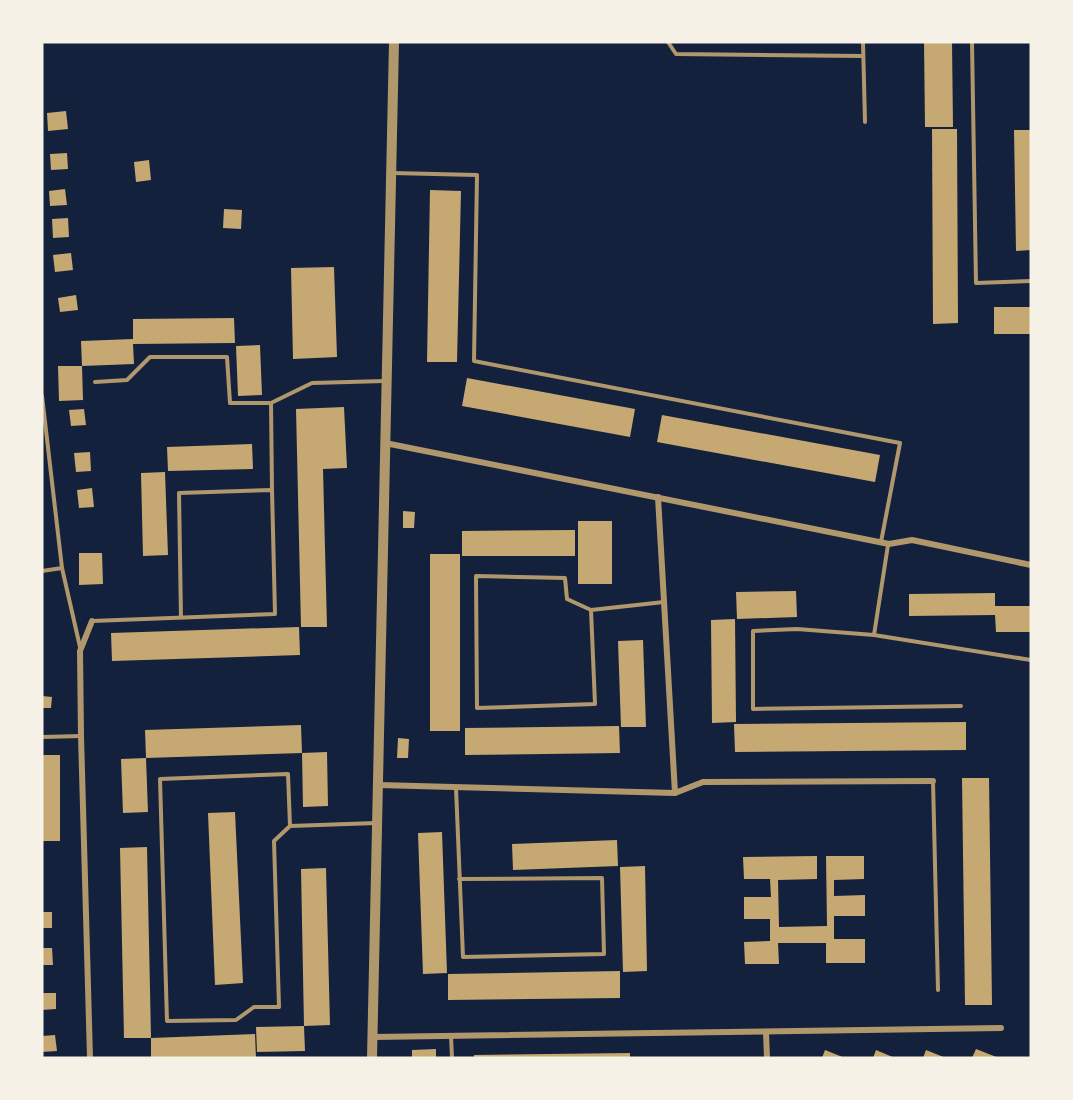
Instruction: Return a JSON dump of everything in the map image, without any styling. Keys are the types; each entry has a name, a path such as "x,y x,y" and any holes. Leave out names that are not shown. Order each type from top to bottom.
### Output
{"street":[{"path":"372,1058 394,42"},
{"path":"385,442 889,544 912,540 1031,565"},
{"path":"658,497 675,793"},
{"path":"90,1058 80,651 92,621"},
{"path":"378,785 675,793 703,782 933,781"},
{"path":"373,1037 1001,1028"},
{"path":"766,1032 767,1058"}],"lane":[{"path":"668,42 676,54 863,56"},
{"path":"863,42 865,122"},
{"path":"972,42 976,283 1031,281"},
{"path":"391,173 477,176 474,361 900,443 881,542"},
{"path":"94,382 127,380 150,357 227,357 230,403 271,403 312,383 387,381"},
{"path":"42,396 62,568 80,651"},
{"path":"92,621 275,614 271,403"},
{"path":"181,618 178,493 272,490"},
{"path":"874,635 889,544"},
{"path":"42,571 62,568"},
{"path":"591,610 595,704 477,708 476,576 565,578 567,599 591,610 664,602"},
{"path":"961,706 753,709 753,631 797,629 874,635 1031,660"},
{"path":"42,737 81,736"},
{"path":"290,826 288,774 160,779 167,1021 236,1020 254,1008 279,1007 274,841 290,826 377,822"},
{"path":"933,781 938,990"},
{"path":"456,787 459,879 463,957 604,954 602,878 459,879"},
{"path":"451,1036 452,1058"}],"building":[{"path":"924,42 952,42 953,127 925,127"},
{"path":"66,111 68,129 48,131 47,113"},
{"path":"932,129 957,129 958,323 933,324"},
{"path":"1014,130 1031,130 1031,250 1016,251"},
{"path":"67,153 68,169 51,170 50,154"},
{"path":"149,160 151,180 136,182 134,162"},
{"path":"65,189 67,205 50,206 49,191"},
{"path":"430,190 461,191 457,362 427,362"},
{"path":"224,209 242,210 241,229 223,228"},
{"path":"68,218 69,237 53,238 52,219"},
{"path":"71,253 73,270 55,272 53,255"},
{"path":"334,267 337,357 293,359 291,268"},
{"path":"76,295 78,310 60,312 58,298"},
{"path":"994,307 1031,307 1031,334 994,334"},
{"path":"234,318 235,343 133,344 134,364 82,366 81,341 133,339 133,319"},
{"path":"260,345 262,395 238,396 236,346"},
{"path":"58,366 82,366 83,400 59,401"},
{"path":"467,378 635,409 630,437 462,406"},
{"path":"344,407 347,468 323,469 327,627 301,627 296,409"},
{"path":"84,409 86,425 71,426 69,410"},
{"path":"662,415 880,455 875,482 657,442"},
{"path":"252,444 253,469 168,471 167,447"},
{"path":"90,452 91,471 76,472 74,453"},
{"path":"165,472 168,555 143,556 141,473"},
{"path":"92,488 94,507 79,508 77,490"},
{"path":"403,511 415,512 414,528 403,528"},
{"path":"578,521 612,521 612,584 578,584"},
{"path":"575,530 575,556 462,556 462,531"},
{"path":"79,553 102,553 103,584 79,585"},
{"path":"430,554 460,554 460,731 430,731"},
{"path":"796,591 797,617 737,619 736,592"},
{"path":"995,593 995,606 1031,606 1031,632 996,632 995,615 909,616 909,594"},
{"path":"735,619 736,722 712,723 711,620"},
{"path":"299,627 300,655 112,661 111,633"},
{"path":"643,640 646,727 621,727 618,641"},
{"path":"42,696 52,697 51,708 42,708"},
{"path":"966,722 966,750 735,752 734,724"},
{"path":"301,725 302,753 146,758 145,730"},
{"path":"619,726 620,753 465,755 465,728"},
{"path":"398,738 409,739 408,758 397,758"},
{"path":"327,752 328,806 303,807 302,753"},
{"path":"42,755 60,755 60,841 42,841"},
{"path":"146,758 148,812 123,813 121,759"},
{"path":"962,778 989,778 992,1005 965,1005"},
{"path":"235,812 243,983 215,985 208,813"},
{"path":"442,832 447,973 423,974 418,833"},
{"path":"617,840 618,866 513,870 512,844"},
{"path":"147,847 151,1038 124,1038 120,848"},
{"path":"817,856 817,879 778,880 779,927 827,926 826,856 864,856 864,879 834,880 834,896 865,895 865,916 834,916 834,939 865,939 865,963 826,963 826,943 778,943 779,964 745,964 744,942 770,941 770,919 744,919 744,897 771,897 770,879 744,879 743,857"},
{"path":"645,866 647,971 623,972 620,867"},
{"path":"326,868 330,1025 304,1026 301,869"},
{"path":"42,912 52,912 52,928 42,928"},
{"path":"42,948 52,948 53,965 42,965"},
{"path":"620,971 620,998 448,1000 448,974"},
{"path":"42,993 56,993 56,1009 42,1010"},
{"path":"304,1026 305,1051 257,1052 256,1027"},
{"path":"255,1034 256,1058 151,1058 151,1038"},
{"path":"55,1035 57,1051 42,1052 42,1036"},
{"path":"436,1049 436,1058 412,1058 412,1050"},
{"path":"976,1049 999,1058 972,1058"},
{"path":"825,1050 845,1058 822,1058"},
{"path":"876,1050 895,1058 873,1058"},
{"path":"926,1050 946,1058 923,1058"},
{"path":"630,1053 630,1058 474,1058 474,1055"}]}
